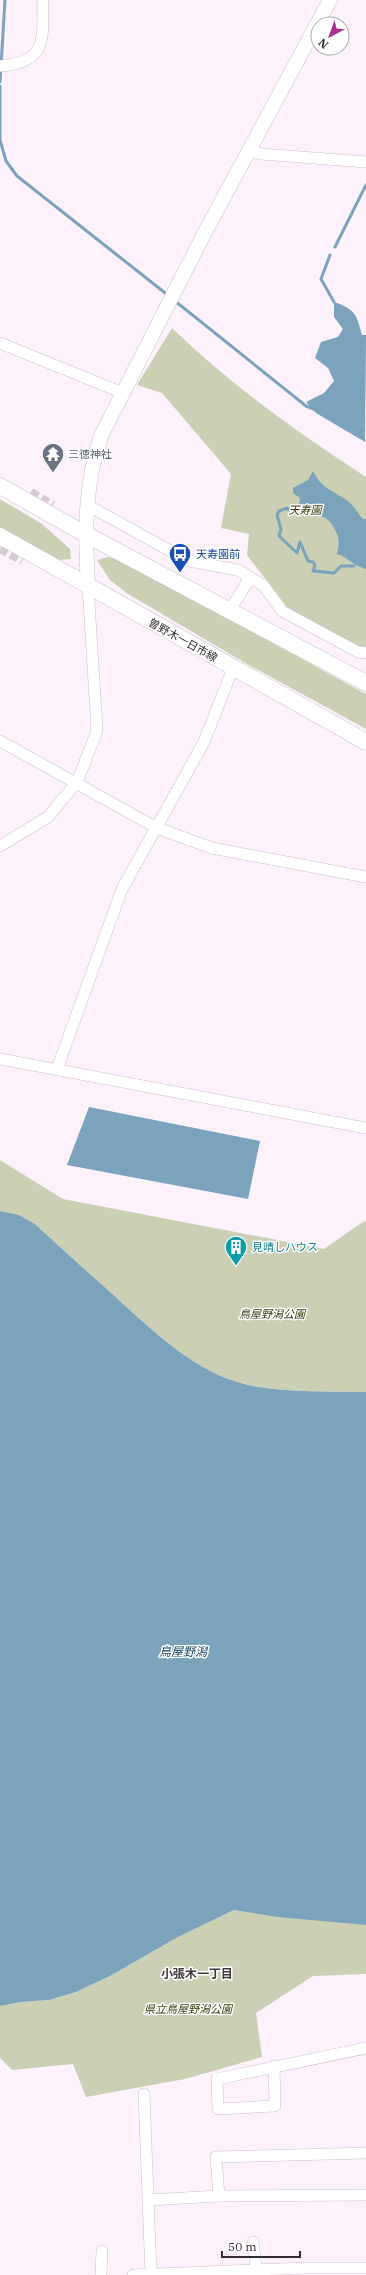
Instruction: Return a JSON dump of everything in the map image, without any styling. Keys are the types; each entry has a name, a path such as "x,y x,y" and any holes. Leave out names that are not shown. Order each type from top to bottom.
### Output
{"main road":[{"path":"0,486 86,534 366,683"},
{"name":"曽野木一日市線","path":"0,536 366,742"}],"street":[{"path":"4,66 29,60 37,52 42,41 43,0"},
{"path":"0,846 48,817 77,782 97,731 86,534 87,505 96,449 102,434 249,150 330,0"},
{"path":"249,150 261,154 366,162"},
{"path":"0,343 123,393"},
{"path":"87,505 189,561 238,570 264,586 282,611 358,652 366,653"},
{"path":"230,610 250,578"},
{"path":"57,1069 122,889 158,828 204,742 233,668"},
{"path":"0,741 77,782 158,828 212,848 366,877"},
{"path":"0,1059 366,1128"},
{"path":"274,2066 275,2106 218,2109 217,2079 274,2066 366,2048"},
{"path":"144,2094 151,2275"},
{"path":"219,2196 216,2157 366,2152"},
{"path":"148,2200 219,2196 366,2195"},
{"path":"253,2242 257,2273"},
{"path":"101,2275 102,2251"},
{"path":"133,2275 363,2271"}],"green space":[{"name":"天寿園","path":"172,328 194,349 265,407 366,477 366,648 360,647 290,611 247,555 249,534 221,528 231,474 162,393 137,385"},
{"path":"0,499 42,524 70,549 71,559 59,560 0,528"},
{"path":"108,557 123,561 366,694 366,729 247,664 128,594 110,580 97,560"},
{"name":"鳥屋野潟公園","path":"0,1160 63,1199 324,1249 364,1221 366,1222 366,1392 262,1388 228,1379 191,1359 156,1333 35,1224 19,1215 0,1211"},
{"name":"県立鳥屋野潟公園","path":"234,1910 366,1924 366,1974 313,1976 256,2013 262,2057 185,2079 86,2097 73,2064 12,2070 0,2058 0,2006 21,2002 49,2000 76,1992 110,1976 178,1937"}],"water":[{"path":"334,302 351,310 358,322 362,335 366,335 365,442 316,413 306,402 324,393 334,381 328,368 315,358 321,342 338,337 343,329 334,317"},
{"path":"313,471 321,483 329,490 349,502 363,519 366,519 366,569 357,566 345,557 337,554 339,545 338,537 332,525 325,518 298,509 287,511 287,508 299,505 300,498 293,493 293,488 308,480"},
{"path":"89,1107 260,1141 248,1199 67,1165"},
{"name":"鳥屋野潟","path":"0,1211 19,1215 35,1224 156,1333 173,1347 209,1370 228,1379 262,1388 307,1391 366,1392 366,1925 278,1917 234,1910 178,1937 110,1976 76,1992 49,2000 21,2002 0,2006"}],"waterway":[{"path":"0,82 5,0"},
{"path":"0,86 0,140 6,161 17,176 169,296"},
{"path":"335,247 366,185"},
{"path":"330,255 321,279 334,302"},
{"path":"175,301 306,406 316,410"},
{"path":"287,508 279,511 277,515 281,529 279,536 297,553 300,542 308,561 313,562 315,565 313,571 334,573 341,566 354,566"}],"tunnel":[{"path":"31,492 53,505"},
{"path":"0,549 22,561"}],"place":[{"name":"三徳神社","path":"53,474"},
{"name":"天寿園前","path":"180,574"},
{"name":"見晴しハウス","path":"236,1266"}],"district":[{"name":"小張木一丁目","path":"197,1973"}]}
